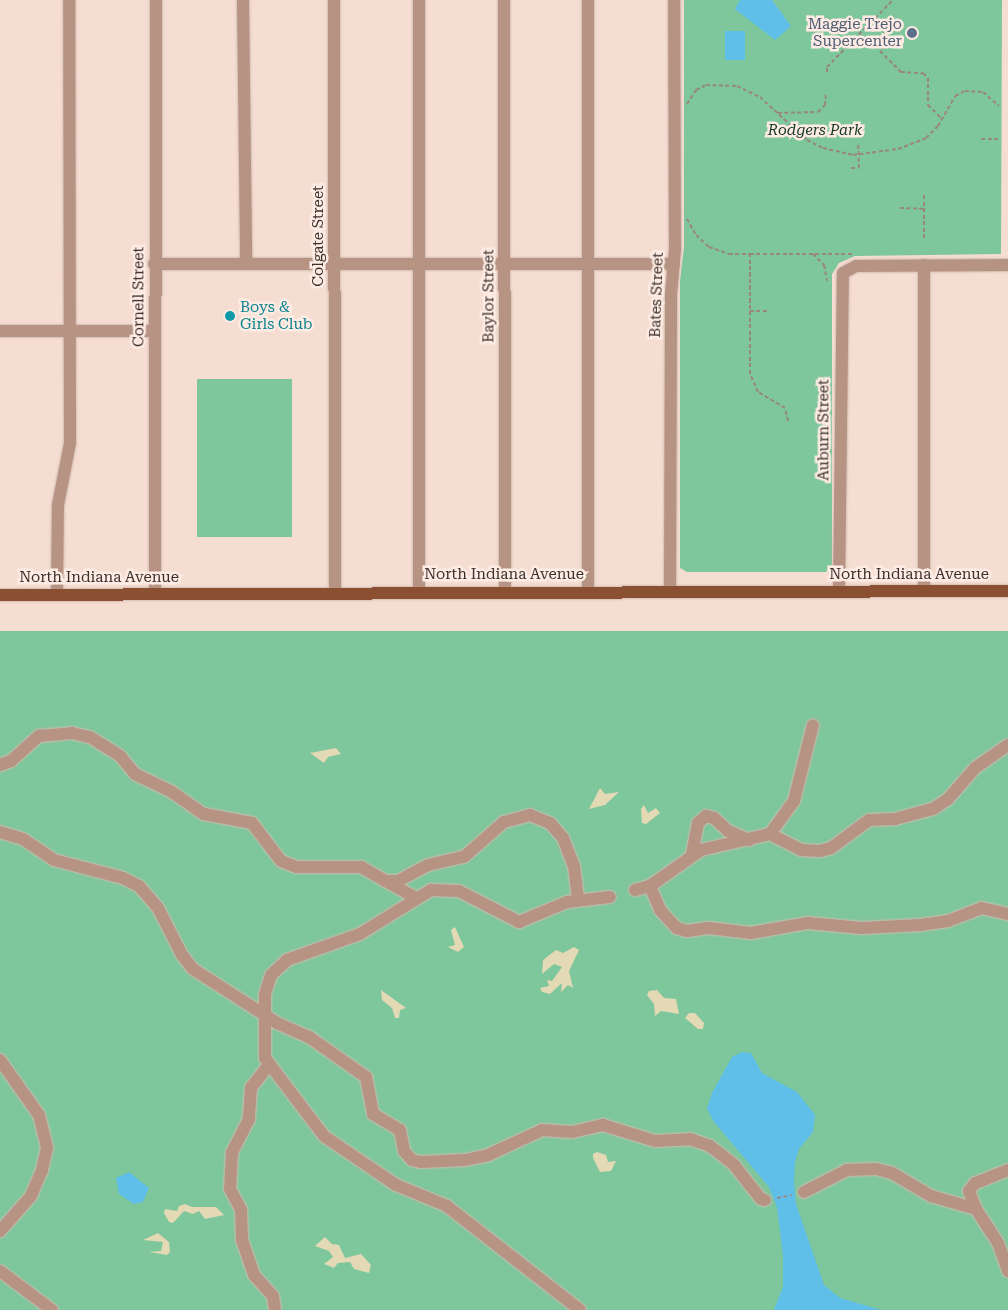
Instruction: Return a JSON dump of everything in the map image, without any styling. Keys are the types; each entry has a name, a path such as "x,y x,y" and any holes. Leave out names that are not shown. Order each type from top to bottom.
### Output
{"main road":[{"name":"North Indiana Avenue","path":"0,595 505,591 1008,591"}],"street":[{"path":"57,594 58,506 70,443 69,0"},
{"name":"Cornell Street","path":"156,0 154,264 156,594"},
{"path":"243,0 246,264"},
{"name":"Colgate Street","path":"334,0 335,592"},
{"path":"419,0 419,592"},
{"name":"Baylor Street","path":"504,0 505,591"},
{"path":"588,0 588,591"},
{"name":"Bates Street","path":"670,591 674,264 674,0"},
{"path":"154,264 674,264"},
{"path":"924,591 924,266 1008,265"},
{"name":"Auburn Street","path":"840,591 841,282 845,270 856,266 924,266"},
{"path":"0,331 155,331"},
{"path":"635,890 650,886 692,854 708,847 749,840 770,834 794,801 813,725"},
{"path":"0,765 11,761 40,736 72,733 90,736 120,756 134,774 172,792 204,814 252,824 280,861 297,867 361,867 382,881 416,898"},
{"path":"770,834 801,850 820,851 831,848 869,820 895,819 933,809 948,799 974,768 1008,745"},
{"path":"382,881 398,881 428,865 464,857 504,822 520,815 530,815 550,823 563,838 574,866 578,899"},
{"path":"692,854 698,823 706,816 714,818 728,831 749,840"},
{"path":"0,832 23,839 54,860 123,878 139,886 158,908 182,955 193,969 265,1015 309,1037 362,1073 369,1083 373,1114 400,1130 404,1151 412,1160 421,1162 465,1160 488,1155 536,1131 572,1132 603,1125 655,1141 690,1139 710,1146 734,1165 760,1199 765,1200"},
{"path":"650,886 660,910 672,924 687,931 709,928 751,933 808,923 862,928 928,925 948,921 982,908 1008,914"},
{"path":"580,1310 569,1299 529,1272 501,1246 442,1203 396,1185 324,1136 268,1066 265,1058 266,984 287,960 360,934 431,890 449,889 520,922 556,905 578,899 610,897"},
{"path":"0,1060 39,1115 47,1148 42,1170 31,1196 0,1231"},
{"path":"268,1066 254,1080 251,1088 249,1119 232,1152 230,1189 241,1210 242,1240 254,1275 273,1296 275,1310"},
{"path":"804,1192 847,1170 876,1169 892,1173 931,1196 976,1209"},
{"path":"1008,1170 970,1187 976,1209 998,1242 1008,1271"},
{"path":"0,1271 52,1310"}],"path":[{"path":"827,72 827,67 893,0"},
{"path":"875,18 885,27 884,43 880,51 901,72 923,73 928,78 928,105 942,119"},
{"path":"685,111 696,90 717,83 754,92 793,129 816,145 858,154 898,150 918,143 932,134 954,96 965,91 983,92 999,106"},
{"path":"778,113 818,112 825,105 826,92"},
{"path":"981,139 1000,139"},
{"path":"851,168 859,168 858,144"},
{"path":"924,195 924,240"},
{"path":"900,208 924,209"},
{"path":"686,216 690,227 709,247 729,254 852,254"},
{"path":"750,254 751,380 764,397 786,408 788,421"},
{"path":"812,254 824,264 827,281"},
{"path":"750,311 768,311"},
{"path":"765,1200 804,1192"}],"green space":[{"name":"Rodgers Park","path":"684,0 1002,0 1001,254 855,256 839,263 832,274 832,565 826,572 687,572 680,568 680,281 684,247"},
{"path":"197,379 292,379 292,537 197,537"},
{"path":"0,631 1008,631 1008,1310 0,1310"}],"sand":[{"path":"336,748 341,754 328,757 324,763 310,753"},
{"path":"600,788 605,794 619,792 605,805 589,809"},
{"path":"644,805 648,813 656,808 660,813 646,824 642,823 641,809"},
{"path":"455,927 464,947 458,952 448,947 455,945 451,930"},
{"path":"574,947 579,950 569,971 573,988 568,985 561,992 562,983 550,994 542,992 540,988 549,986 547,980 552,981 562,967 554,964 542,974 543,960 556,950 563,953"},
{"path":"381,990 406,1008 400,1010 399,1018 395,1018 392,1008 382,1000"},
{"path":"657,990 664,998 676,999 679,1014 661,1011 655,1016 654,1004 647,995 649,991"},
{"path":"689,1013 695,1013 704,1023 703,1029 698,1029 685,1018"},
{"path":"597,1152 606,1155 608,1162 616,1161 611,1171 600,1172 593,1158 593,1154"},
{"path":"185,1204 192,1207 216,1207 224,1215 205,1219 199,1211 193,1214 184,1211 173,1223 169,1222 164,1213 165,1209 177,1211 179,1206"},
{"path":"158,1233 169,1242 170,1252 167,1255 149,1252 161,1251 163,1242 143,1240"},
{"path":"325,1237 332,1244 339,1245 345,1258 361,1254 371,1265 369,1273 354,1269 350,1262 338,1263 334,1268 324,1264 333,1257 329,1251 315,1246"}],"water":[{"path":"740,0 772,0 791,26 775,40 735,9"},
{"path":"725,31 745,31 745,60 725,60"},
{"path":"742,1052 751,1053 762,1073 797,1092 815,1115 813,1132 799,1149 795,1162 794,1182 796,1204 824,1285 840,1298 881,1310 774,1310 783,1287 783,1256 777,1207 769,1187 714,1122 707,1109 712,1093 732,1057"},
{"path":"129,1172 149,1188 143,1202 134,1204 119,1194 116,1178"}],"place":[{"name":"Maggie Trejo Supercenter","path":"912,33"},
{"name":"Boys & Girls Club","path":"230,316"}]}
